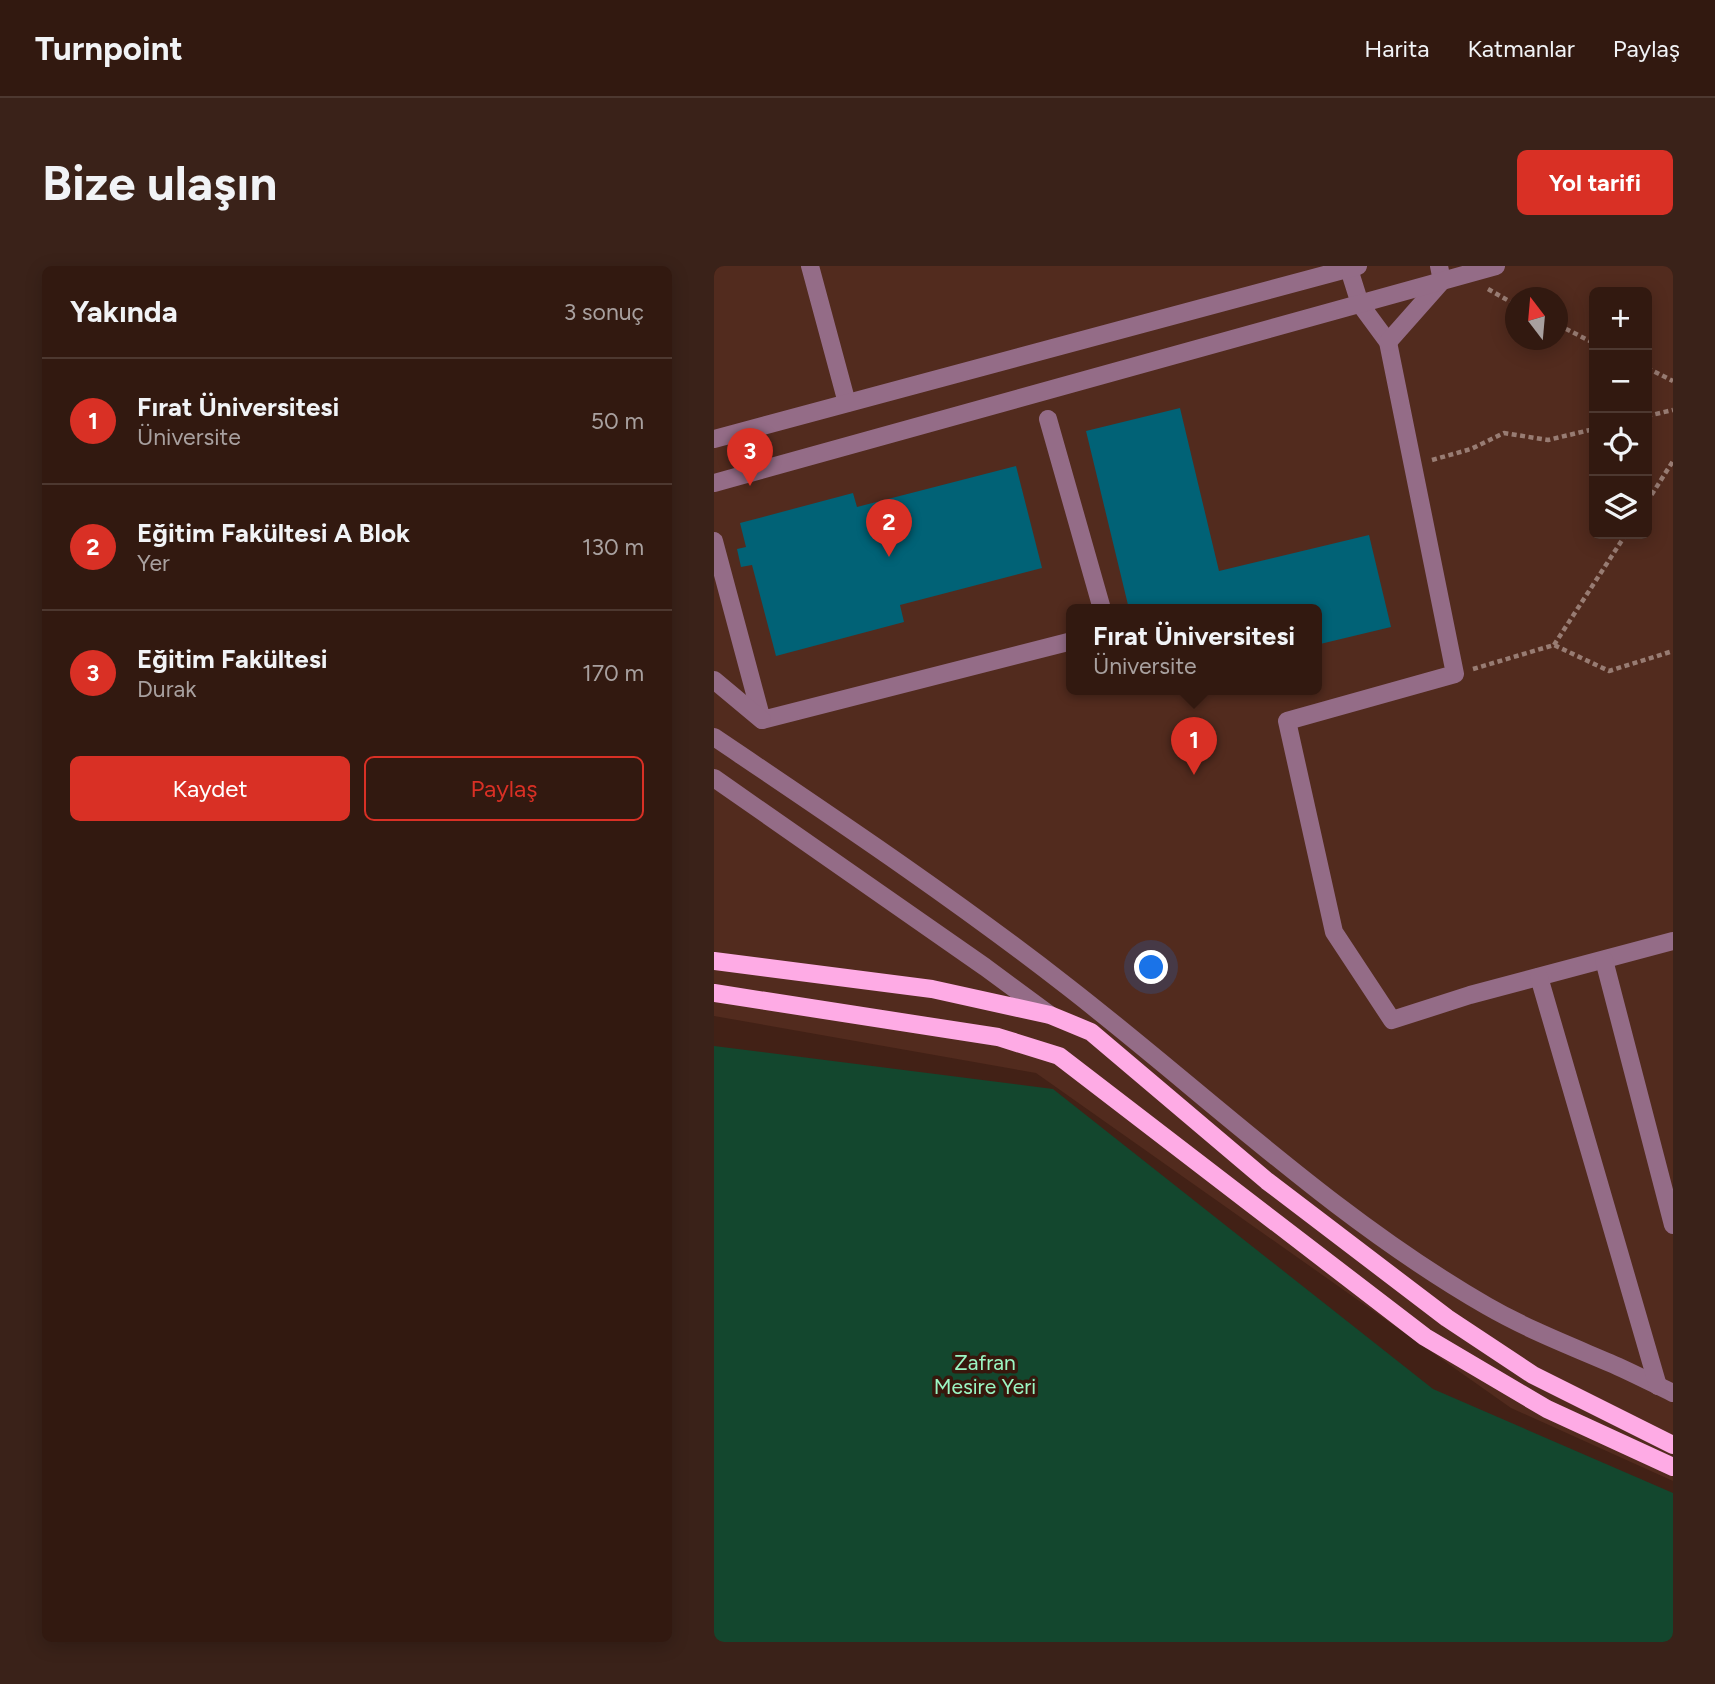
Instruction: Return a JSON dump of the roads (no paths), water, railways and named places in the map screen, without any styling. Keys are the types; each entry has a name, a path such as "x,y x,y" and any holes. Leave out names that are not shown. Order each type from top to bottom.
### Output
{"main road":[{"path":"714,961 932,989 1050,1015 1091,1032 1267,1181 1447,1318 1533,1375 1673,1445"},
{"path":"714,993 998,1037 1059,1056 1425,1337 1547,1409 1673,1467"}],"street":[{"path":"810,266 847,403"},
{"path":"714,483 1360,304 1441,274 1496,266"},
{"path":"714,439 1352,267 1360,304 1388,342 1455,674 1287,721 1334,932 1392,1020 1539,976 1673,941"},
{"path":"1388,342 1441,274"},
{"path":"1048,419 1101,604"},
{"path":"714,541 762,720"},
{"path":"762,720 1066,643"},
{"path":"714,680 762,720"},
{"path":"714,737 944,892 1076,993 1225,1117 1391,1245 1488,1307 1665,1390"},
{"path":"714,778 1050,1015"},
{"path":"1604,960 1673,1225"},
{"path":"1539,976 1665,1390"}],"place":[{"name":"Eğitim Fakültesi","path":"750,486"},
{"name":"Eğitim Fakültesi A Blok","path":"889,557"},
{"name":"Fırat Üniversitesi","path":"1194,775"}],"park label":[{"name":"Zafran Mesire Yeri","path":"985,1375"}]}
